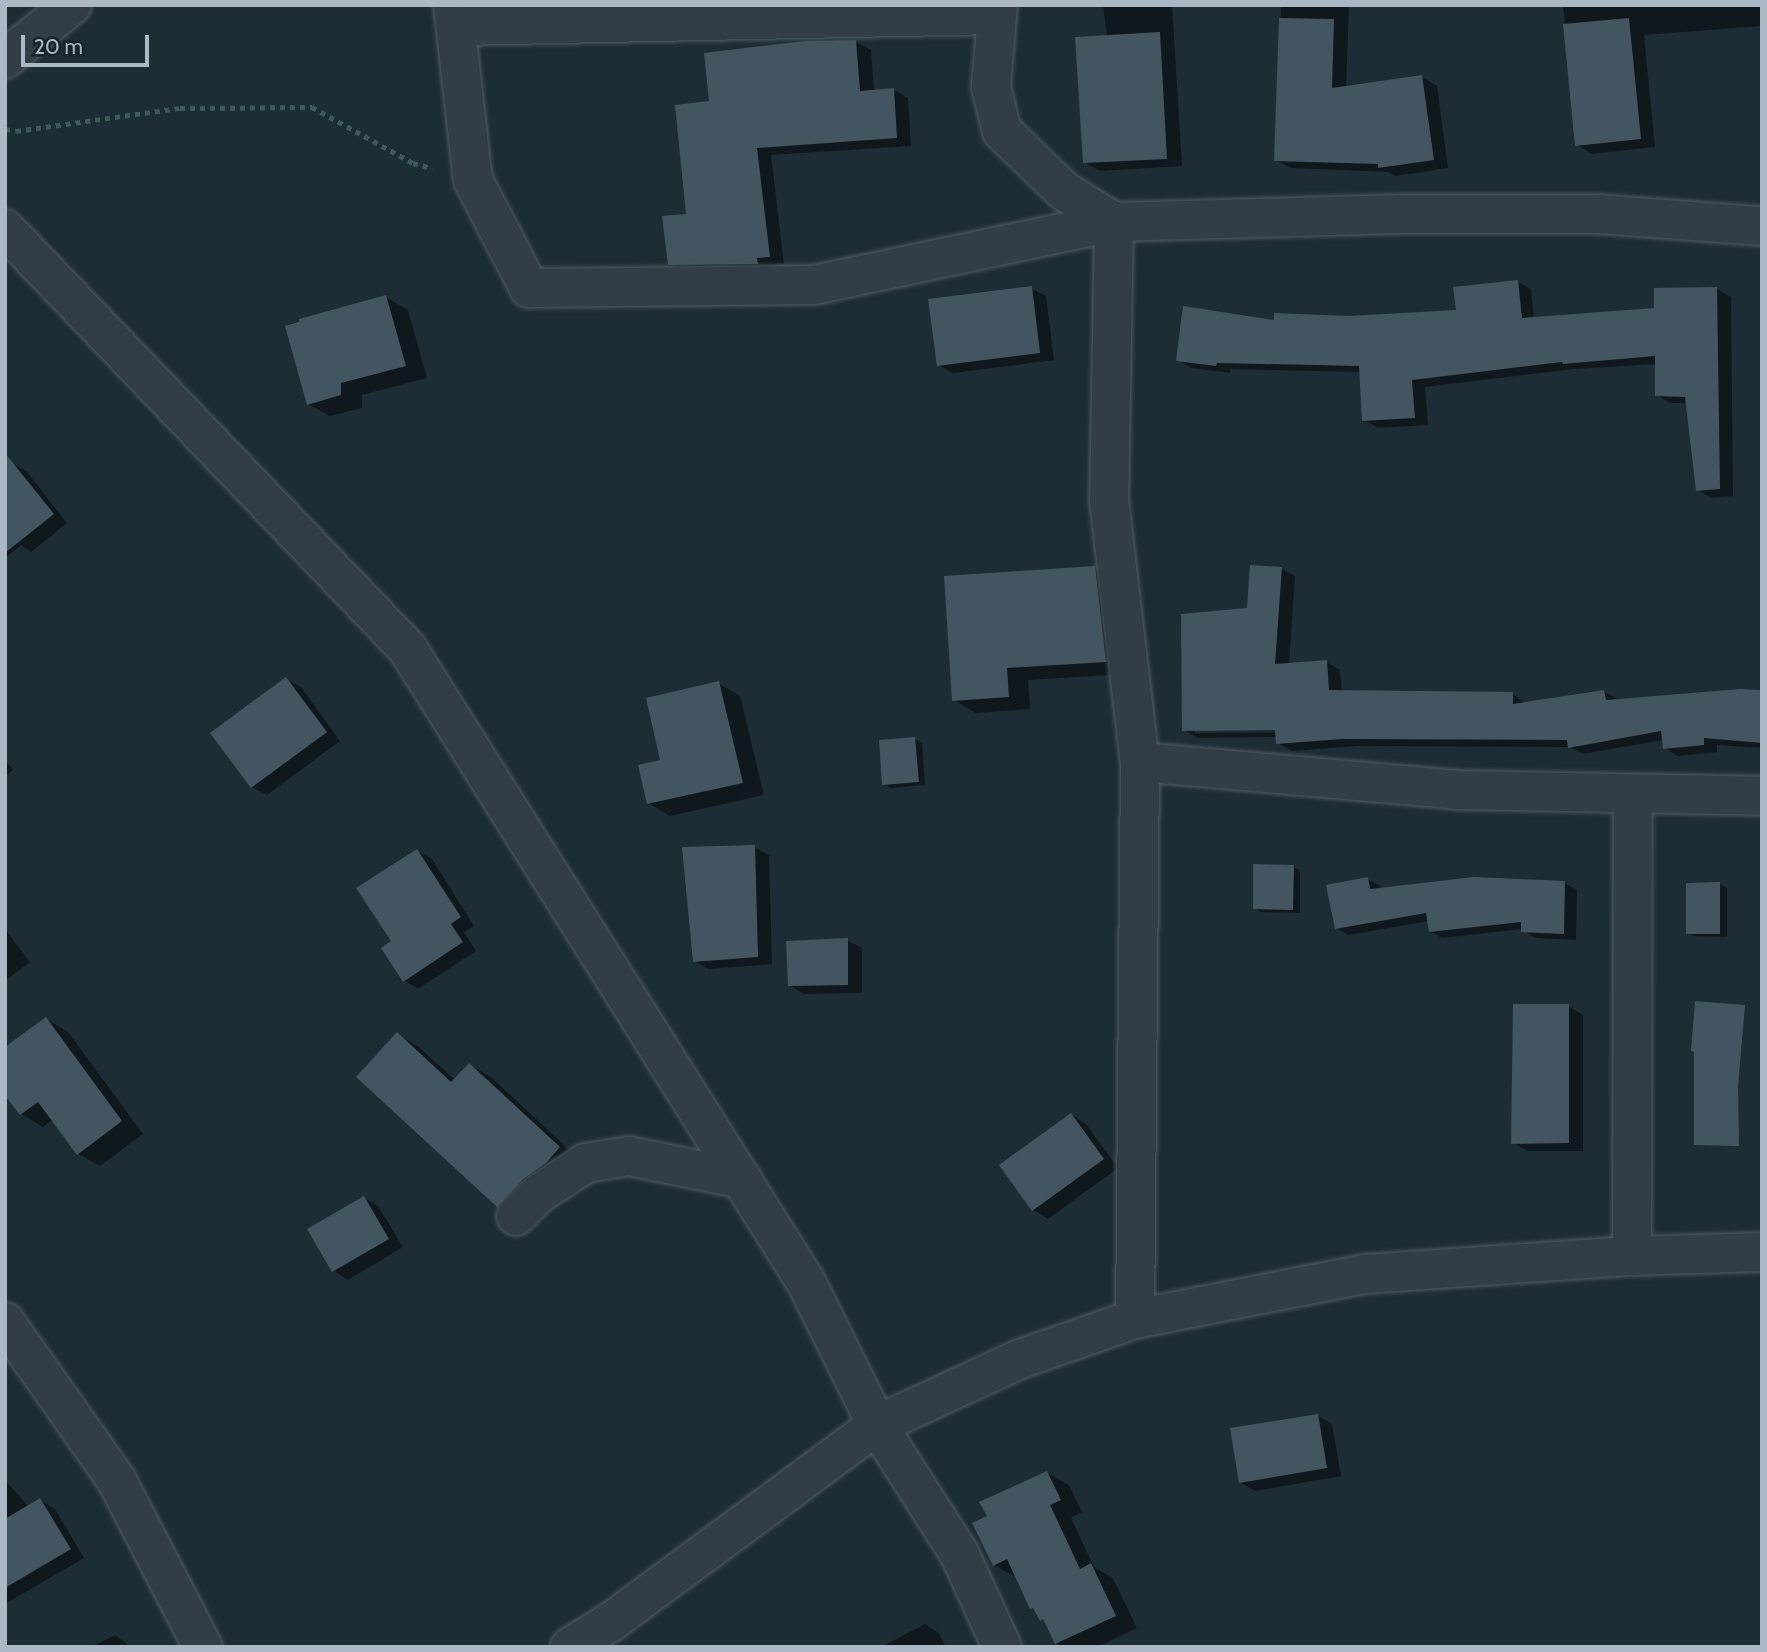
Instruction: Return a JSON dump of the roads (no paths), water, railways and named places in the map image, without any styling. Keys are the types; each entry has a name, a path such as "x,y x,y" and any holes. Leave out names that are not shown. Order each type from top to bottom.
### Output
{"street":[{"path":"5,59 72,5"},
{"path":"1114,222 1064,191 1002,131 992,87 998,10 456,16 473,180 529,288 814,285 1114,222 1404,214 1597,214 1762,226"},
{"path":"1114,222 1109,500 1140,762 1135,1319"},
{"path":"5,229 407,648 806,1282 877,1425 960,1555 1002,1647"},
{"path":"1140,762 1459,790 1762,796"},
{"path":"1632,1256 1633,795"},
{"path":"516,1216 538,1194 586,1163 597,1161 629,1156 742,1179"},
{"path":"570,1647 611,1622 877,1425 1020,1359 1135,1319 1365,1274 1632,1256 1762,1252"},
{"path":"5,1322 117,1481 202,1647"}]}
